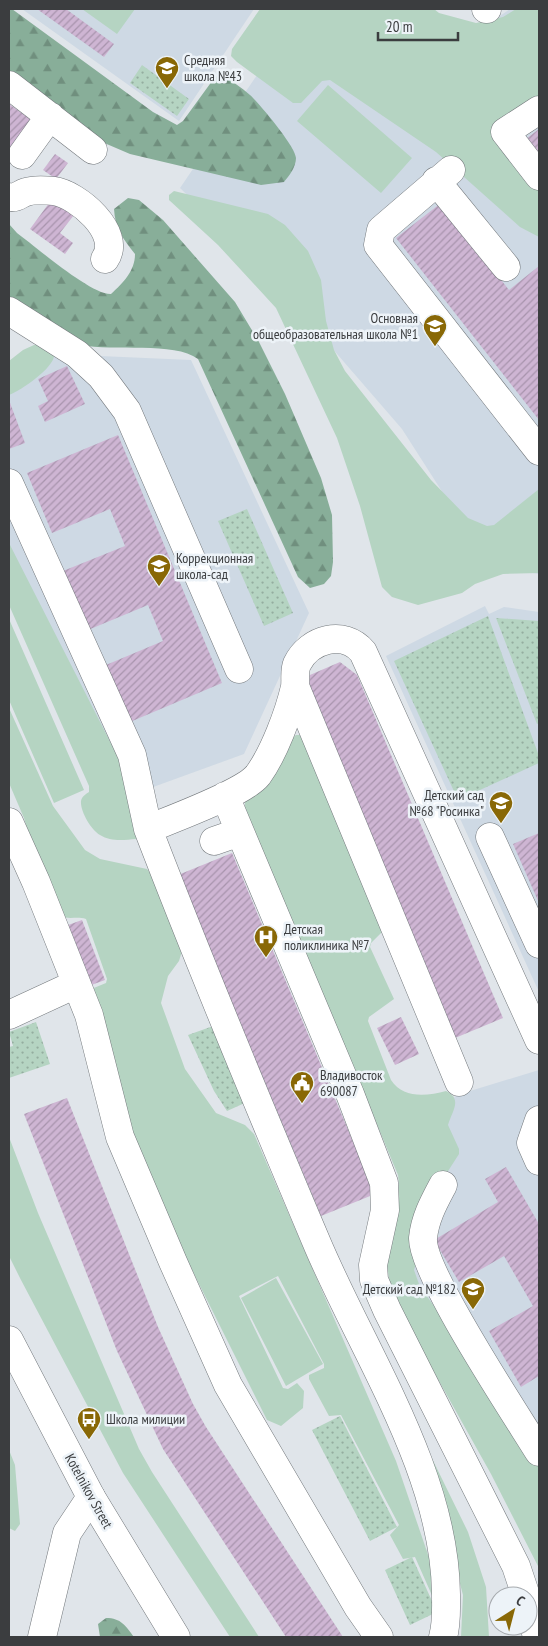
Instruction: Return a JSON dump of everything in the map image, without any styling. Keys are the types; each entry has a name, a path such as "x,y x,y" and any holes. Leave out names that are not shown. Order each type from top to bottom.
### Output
{"main road":[{"path":"9,85 93,150"},
{"path":"539,110 505,132 539,176"},
{"path":"22,155 50,116"},
{"path":"506,267 444,176 381,230 378,245 539,451"},
{"path":"9,196 15,198 27,192 43,190 64,194 84,207 102,224 107,233 110,246 105,258"},
{"path":"9,311 77,354 101,376 126,411 239,669"},
{"path":"9,483 132,755 148,829 322,1256 412,1450 440,1534 446,1573 446,1627 443,1637"},
{"path":"148,829 225,796 257,776 277,741 295,686 296,666 304,652 336,638 345,638 358,646 363,652 539,1040"},
{"path":"295,686 459,1082"},
{"path":"225,796 350,1094 384,1183 385,1210 373,1265 374,1280 387,1310 516,1566 523,1586"},
{"path":"9,822 36,882 89,1015 120,1137 228,1384 358,1607 379,1637"},
{"path":"214,842 240,832"},
{"path":"490,837 539,944"},
{"path":"9,1015 76,984"},
{"path":"539,1120 531,1143 539,1161"},
{"path":"443,1185 428,1215 423,1240 427,1258 466,1332 539,1452"},
{"name":"Kotelnikov Street","path":"9,1340 91,1497 176,1637"},
{"path":"44,1636 67,1533 91,1497"}],"shaded area":[{"name":"Средняя школа №43","path":"22,9 254,9 179,121"},
{"name":"Основная общеобразовательная школа №1","path":"302,9 471,36 510,9 539,9 539,574 513,570 450,504 402,429 260,265 180,188"},
{"name":"Коррекционная школа-сад","path":"32,353 191,360 309,613 244,754 123,798 9,560 9,370"},
{"name":"Детский сад №68 \"Росинка\"","path":"485,606 489,614 504,607 539,612 539,992 386,656"},
{"name":"Детский сад №182","path":"539,1070 539,1565 413,1322 410,1242 431,1117 457,1095"}],"green space":[{"path":"9,9 12,9 153,112 177,125 183,121 215,77 220,75 228,79 255,100 284,135 296,158 292,171 284,182 261,185 130,154 102,142 9,71"},
{"path":"82,9 135,9 117,34"},
{"path":"260,9 434,9 439,13 476,23 503,17 516,9 539,9 539,99 504,125 539,185 539,237 520,227 436,152 330,80 322,81 301,103 293,103 237,62 231,56 232,49"},
{"path":"142,65 189,99 177,116 130,83"},
{"path":"328,85 412,158 381,193 297,121"},
{"path":"174,191 268,214 285,225 308,251 321,280 326,321 334,350 345,371 431,480 468,518 487,526 494,525 539,489 539,573 503,574 475,584 462,593 418,605 392,597 382,587 360,506 337,438 276,308 218,245 169,200 169,195"},
{"path":"128,198 139,200 163,220 235,302 259,342 285,394 321,478 332,515 333,562 331,576 324,584 310,588 298,577 198,359 174,350 81,345 56,332 9,299 9,224 17,233 77,279 90,287 111,294 128,276 133,266 135,254 120,233 114,209"},
{"path":"34,345 48,347 54,352 53,360 38,377 9,395 9,361 23,350"},
{"path":"247,509 293,613 264,626 218,521"},
{"path":"9,543 125,771 141,833 136,839 118,840 104,837 93,829 84,815 81,801 83,796 89,792 89,786 9,605"},
{"path":"488,616 539,756 539,763 458,800 394,661"},
{"path":"496,618 539,621 539,723 537,724"},
{"path":"9,619 84,790 54,803 9,700"},
{"path":"9,708 53,806 85,850 100,859 147,869 155,879 183,948 179,961 168,976 161,1003 185,1069 216,1113 245,1125 254,1134 396,1461 436,1578 438,1609 415,1557 403,1559 390,1535 399,1525 341,1415 329,1416 309,1379 309,1375 324,1368 324,1364 278,1276 239,1296 283,1388 288,1389 297,1383 304,1391 303,1408 281,1426 267,1420 192,1270 131,1134 84,992 106,983 107,979 86,919 60,916 39,869 24,818 9,783"},
{"path":"296,735 302,735 383,931 371,943 370,947 394,999 369,1017 368,1021 391,1080 396,1086 409,1093 423,1095 446,1091 454,1098 455,1106 448,1125 459,1149 459,1154 441,1182 414,1270 420,1287 471,1356 539,1467 539,1568 491,1474 392,1297 386,1259 399,1184 398,1175 245,808 245,799 285,745"},
{"path":"36,1022 50,1064 9,1078 9,1047 13,1046 9,1032"},
{"path":"216,1025 247,1102 227,1111 214,1091 188,1035"},
{"path":"9,1137 38,1213 139,1449 259,1637 230,1637 123,1473 9,1256"},
{"path":"276,1278 323,1364 286,1386 241,1298"},
{"path":"340,1416 397,1527 370,1541 312,1430"},
{"path":"422,1438 468,1532 486,1587 489,1637 461,1637 463,1595"},
{"path":"9,1450 15,1465 20,1524 15,1531 9,1528"},
{"path":"412,1557 437,1612 410,1625 385,1570"},
{"path":"106,1618 119,1621 126,1626 134,1637 100,1637 98,1624"}],"building":[{"path":"37,9 66,9 114,44 104,57"},
{"path":"9,104 33,121 9,155"},
{"path":"539,129 539,157 526,139"},
{"path":"55,154 68,163 56,179 43,170"},
{"path":"52,199 74,215 60,233 73,243 65,254 30,229"},
{"path":"441,203 509,290 539,266 539,420 396,238"},
{"path":"67,366 85,404 45,422 38,406 48,401 38,379"},
{"path":"9,400 25,443 9,449"},
{"path":"118,435 222,683 130,722 106,665 163,641 148,605 88,630 63,571 125,546 110,509 52,533 27,473"},
{"path":"340,662 357,675 503,1018 455,1038 303,678"},
{"path":"539,833 539,903 513,844"},
{"path":"232,853 375,1194 321,1216 178,875"},
{"path":"82,920 105,980 83,988 60,928"},
{"path":"401,1017 419,1054 395,1065 377,1028"},
{"path":"67,1098 158,1327 193,1404 206,1427 343,1637 286,1637 163,1449 117,1351 24,1114"},
{"path":"506,1167 539,1224 539,1376 521,1387 489,1331 533,1306 504,1256 459,1282 434,1240 498,1202 485,1179"}],"place":[{"name":"Средняя школа №43","path":"167,89"},
{"name":"Основная общеобразовательная школа №1","path":"435,347"},
{"name":"Коррекционная школа-сад","path":"159,587"},
{"name":"Детский сад №68 \"Росинка\"","path":"501,824"},
{"name":"Детская поликлиника №7","path":"266,958"},
{"name":"Владивосток 690087","path":"302,1104"},
{"name":"Детский сад №182","path":"473,1310"},
{"name":"Школа милиции","path":"89,1440"}]}
